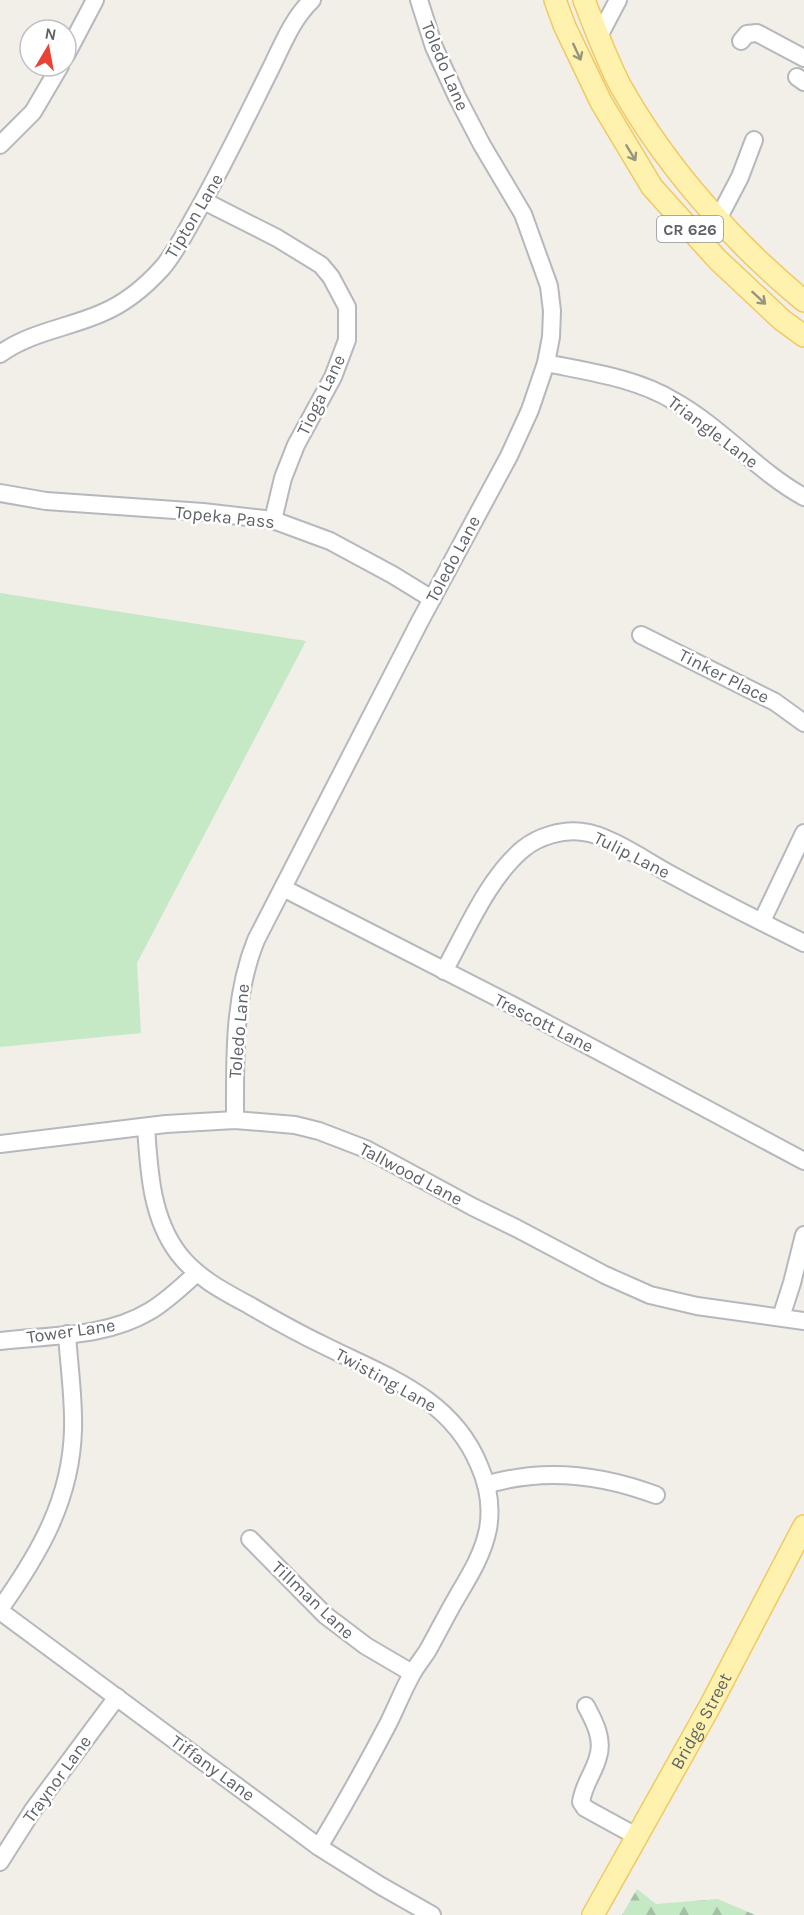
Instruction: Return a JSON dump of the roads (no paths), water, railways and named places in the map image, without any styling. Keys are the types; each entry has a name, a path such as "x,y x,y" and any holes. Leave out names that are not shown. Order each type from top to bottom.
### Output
{"main road":[{"name":"CR 626","path":"555,0 565,27 601,102 652,187 718,260 782,320 804,336"},
{"name":"CR 626","path":"584,0 620,84 663,151 718,219 780,282 804,302"},
{"name":"Bridge Street","path":"593,1915 710,1706 804,1526"}],"street":[{"path":"78,32 95,0"},
{"name":"Tipton Lane","path":"0,354 23,341 100,314 134,295 162,268 175,252 224,165 292,27 303,8 312,0"},
{"name":"Toledo Lane","path":"235,1120 237,1022 242,982 256,940 516,441 534,402 551,337 552,311 549,286 523,214 482,145 457,97 434,47 418,0"},
{"path":"599,36 618,0"},
{"path":"741,41 747,34 757,33 804,58"},
{"path":"0,145 33,112 53,78"},
{"path":"718,219 740,177 754,140"},
{"name":"Tioga Lane","path":"204,201 269,233 321,265 347,307 347,340 333,377 296,445 283,477 273,520"},
{"name":"Triangle Lane","path":"546,363 638,384 675,401 711,426 778,482 804,497"},
{"name":"Topeka Pass","path":"0,493 46,501 202,512 273,520 330,541 362,557 432,599"},
{"name":"Tinker Place","path":"641,635 775,702 804,723"},
{"name":"Tulip Lane","path":"444,971 485,897 514,858 525,847 539,840 570,831 586,832 618,845 804,943"},
{"path":"762,921 804,833"},
{"name":"Trescott Lane","path":"283,888 516,1007 804,1161"},
{"name":"Tallwood Lane","path":"0,1144 146,1127 245,1119 295,1125 320,1131 366,1149 605,1275 651,1294 697,1306 804,1321"},
{"name":"Twisting Lane","path":"146,1127 151,1185 160,1220 176,1251 188,1265 220,1289 409,1388 443,1412 468,1442 484,1476 490,1510 488,1529 476,1566 427,1652 412,1673 387,1725 319,1847"},
{"path":"781,1317 804,1235"},
{"name":"Tower Lane","path":"0,1341 98,1331 116,1327 162,1304 197,1273"},
{"path":"0,1610 38,1551 54,1517 66,1482 73,1429 67,1334"},
{"path":"486,1485 518,1477 562,1474 629,1485 656,1495"},
{"name":"Tillman Lane","path":"250,1539 325,1616 366,1646 412,1673"},
{"name":"Tiffany Lane","path":"0,1610 319,1847 432,1915"},
{"name":"Traynor Lane","path":"0,1862 33,1810 117,1697"},
{"path":"586,1706 599,1738 599,1756 583,1788 581,1802 585,1808 636,1836"}]}
